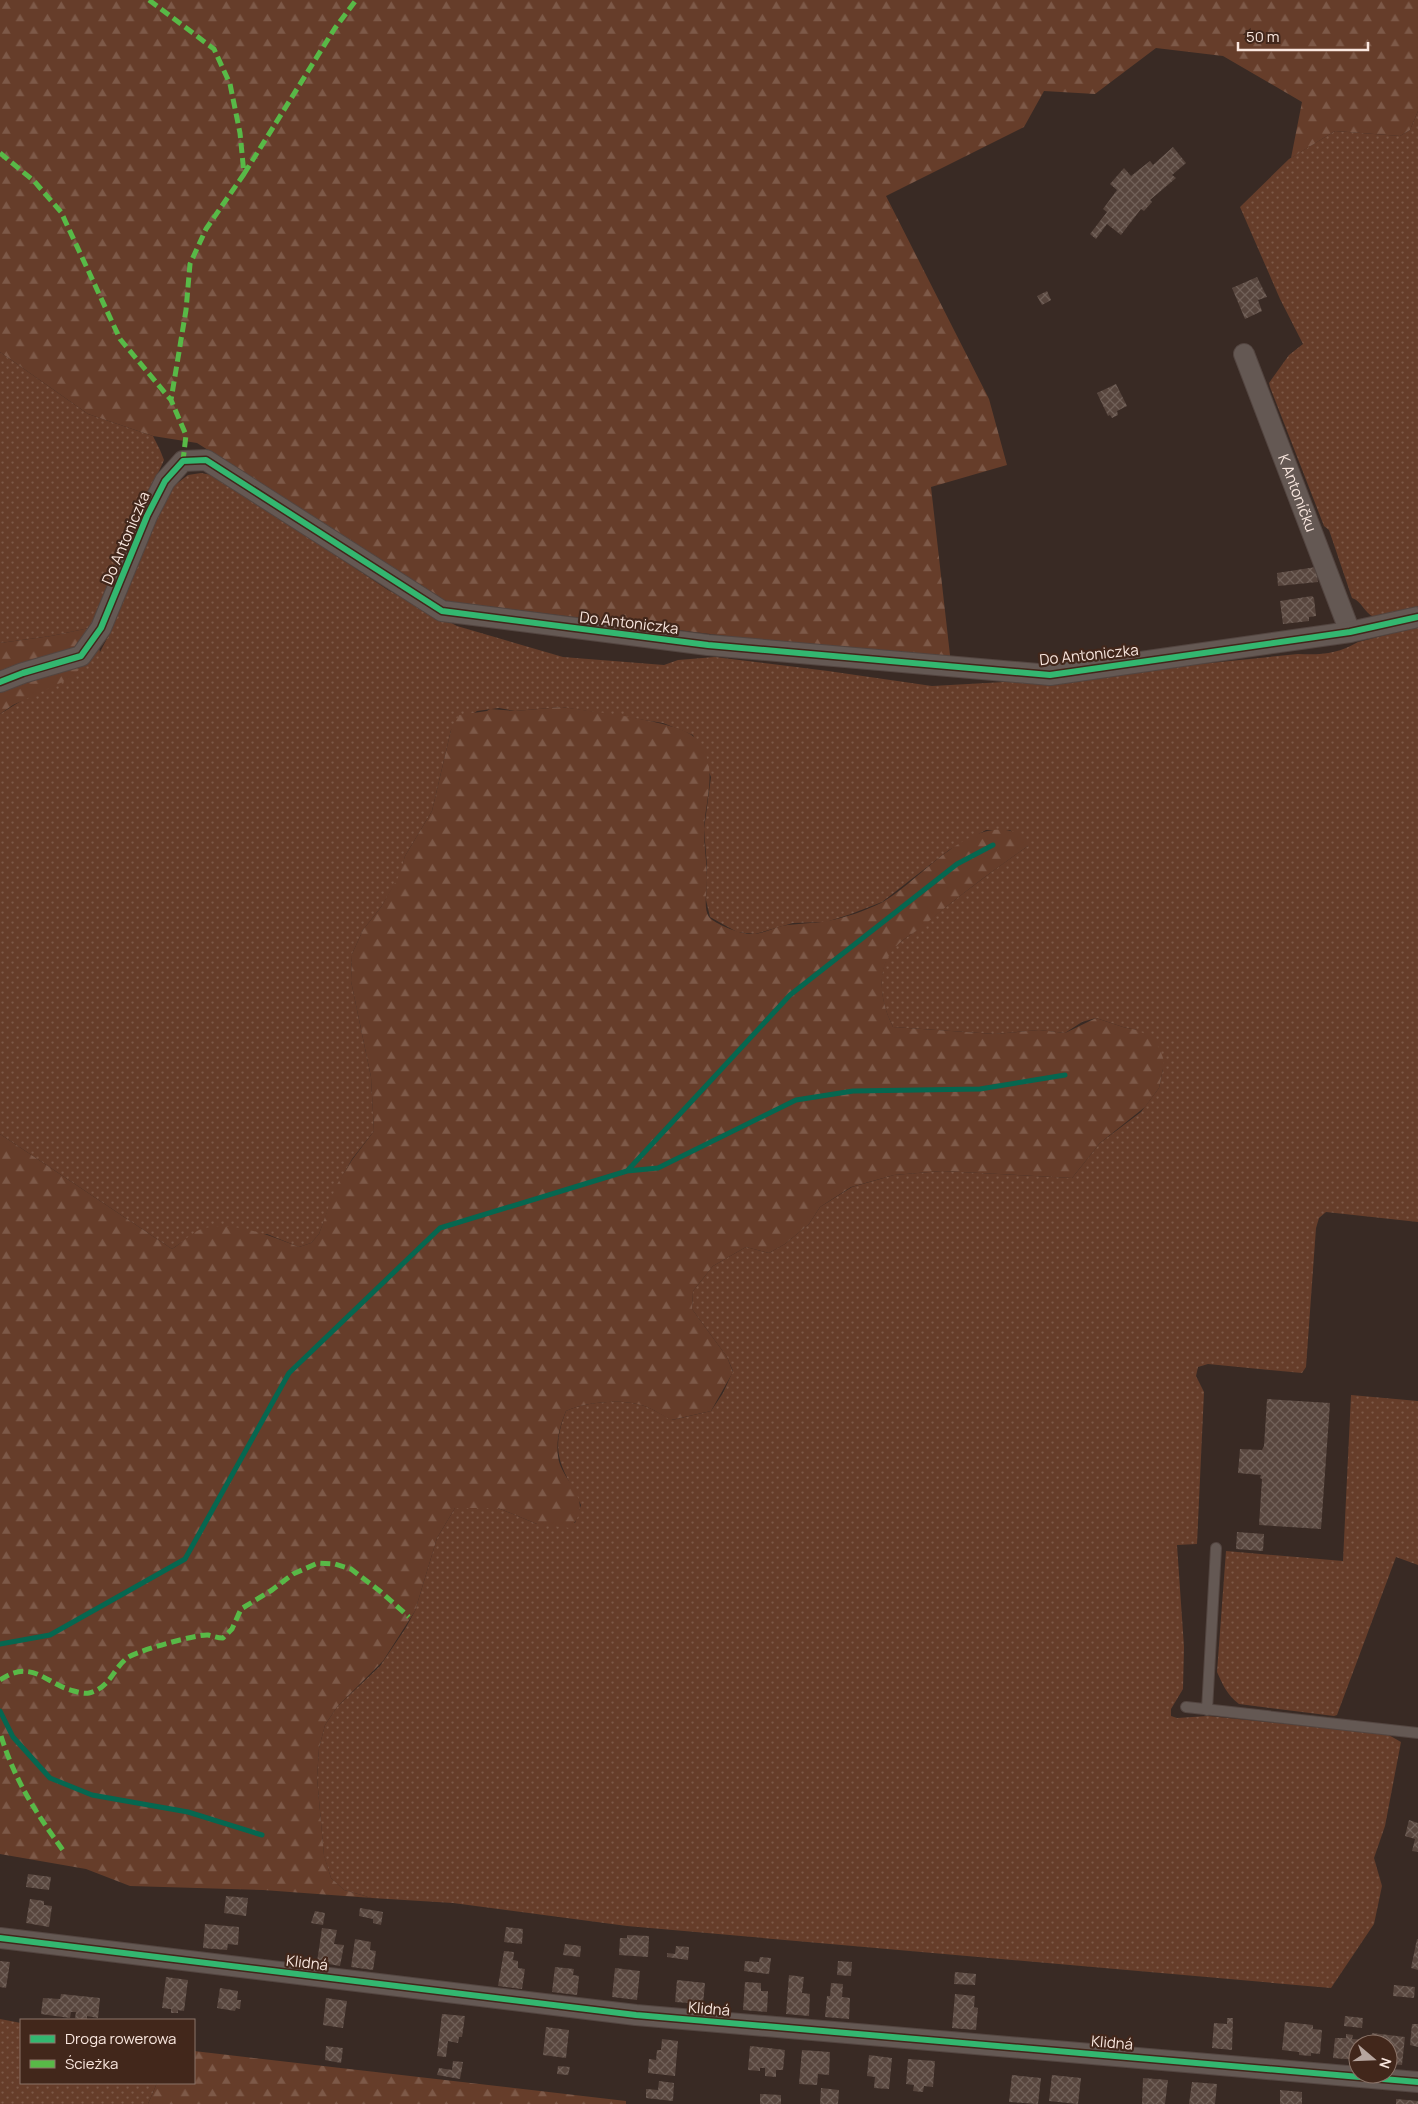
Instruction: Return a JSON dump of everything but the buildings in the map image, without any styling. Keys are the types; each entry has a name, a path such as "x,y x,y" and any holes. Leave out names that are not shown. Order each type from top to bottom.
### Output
{"street":[{"name":"K Antoníčku","path":"1244,354 1350,632"},
{"name":"Do Antoniczka","path":"0,682 23,673 81,656 101,628 147,516 165,481 184,461 206,460 442,611 708,646 1050,675 1350,632 1418,617"},
{"name":"Klidná","path":"0,1938 636,2015 1418,2082"}],"lane":[{"path":"1207,1710 1216,1548"},
{"path":"1186,1707 1418,1733"}],"green space":[{"path":"0,0 1418,0 1418,111 1410,130 1400,136 1335,131 1291,158 1302,102 1223,56 1156,48 1095,94 1044,91 1024,127 886,196 989,399 1007,465 931,487 951,664 446,601 197,443 153,436 88,414 0,352"},
{"path":"1418,111 1418,608 1374,617 1352,598 1329,530 1324,526 1270,387 1269,383 1289,355 1303,344 1280,299 1240,207 1289,159 1335,131 1400,136 1410,130"},
{"path":"0,352 88,414 153,436 164,460 136,522 94,627 51,636 0,643"},
{"path":"201,473 212,475 234,488 388,590 457,626 563,657 664,665 678,660 715,657 932,686 1041,680 1298,654 1322,654 1343,649 1358,642 1418,627 1418,1222 1326,1212 1319,1218 1316,1228 1306,1367 1302,1373 1208,1364 1198,1367 1196,1376 1204,1392 1197,1544 1177,1545 1184,1647 1183,1689 1171,1709 1171,1716 1177,1718 1208,1716 1387,1734 1401,1742 1385,1826 1374,1858 1382,1886 1374,1924 1331,1988 627,1926 453,1903 372,1898 344,1890 331,1878 324,1856 317,1778 319,1748 325,1725 337,1707 380,1666 405,1629 415,1611 437,1538 455,1508 498,1508 537,1524 575,1523 581,1505 563,1470 558,1450 558,1439 566,1411 595,1403 628,1402 647,1407 672,1420 711,1411 723,1393 733,1371 727,1357 692,1309 693,1291 713,1266 746,1247 769,1253 785,1244 809,1224 820,1207 852,1187 894,1175 942,1171 1072,1178 1100,1143 1141,1112 1159,1088 1163,1069 1137,1030 1096,1018 1082,1022 1065,1033 1039,1030 995,1034 893,1027 886,1010 882,991 883,972 889,954 959,897 1028,846 1010,830 986,830 949,850 882,902 851,914 826,922 793,923 755,934 737,932 710,917 706,900 707,866 704,829 711,777 693,735 663,723 562,707 515,711 499,708 477,711 451,730 432,811 405,856 400,876 381,907 363,930 352,954 351,981 371,1077 374,1131 352,1159 337,1186 319,1234 311,1243 299,1247 267,1234 185,1240 172,1249 0,1134 0,714 100,652 111,631 147,534 171,488 188,475"},
{"path":"94,627 100,652 67,680 13,705 0,714 0,643 51,636"},
{"path":"562,707 671,726 685,731 694,737 702,747 707,758 710,782 704,830 707,873 706,909 712,920 739,932 757,934 782,926 821,922 854,914 881,903 896,893 949,850 968,838 988,831 1007,830 1026,838 1028,846 900,942 890,954 883,972 882,990 886,1009 893,1027 995,1034 1039,1030 1065,1033 1096,1018 1137,1030 1151,1037 1160,1049 1164,1061 1159,1088 1145,1107 1100,1143 1072,1178 942,1171 894,1175 851,1187 820,1207 809,1224 785,1244 769,1253 746,1247 713,1266 693,1291 692,1309 727,1357 733,1372 711,1411 671,1420 638,1404 606,1402 584,1405 566,1411 559,1433 558,1456 560,1466 579,1500 580,1508 577,1518 570,1528 537,1524 498,1508 455,1508 437,1538 415,1611 383,1661 337,1707 325,1725 319,1748 317,1778 324,1855 331,1878 344,1890 372,1898 263,1890 130,1886 86,1869 0,1854 0,1134 172,1249 197,1231 217,1226 229,1226 253,1231 299,1247 311,1243 319,1234 336,1186 352,1160 374,1131 371,1077 351,981 352,954 363,930 381,907 399,876 405,856 432,811 451,730 459,715 490,709 515,711"},
{"path":"1351,1395 1418,1401 1418,1565 1396,1557 1337,1715 1239,1704 1228,1693 1217,1672 1226,1551 1343,1561"},
{"path":"0,2019 20,2023 20,2084 157,2084 148,2104 0,2104"},
{"path":"195,2051 626,2101 626,2104 148,2104 157,2084 195,2084"}],"waterway":[{"path":"628,1170 790,995 957,864 993,845"},
{"path":"0,1644 50,1635 185,1559 289,1373 440,1228 627,1171 658,1168 796,1100 853,1091 980,1089 1065,1075"},
{"path":"0,1711 13,1737 50,1778 92,1795 188,1812 262,1835"}],"marked path":[{"path":"149,0 214,49 230,84 240,133 244,174 206,229 190,264 186,310 171,400"},
{"path":"244,174 335,28 356,0"},
{"path":"0,153 34,181 61,212 120,339 171,400 186,435 183,461"},
{"path":"0,1680 21,1671 30,1672 64,1688 89,1693 102,1687 122,1663 133,1655 154,1647 202,1635 223,1638 232,1629 241,1609 272,1590 293,1574 318,1563 335,1564 351,1569 409,1617"},
{"path":"1,1736 20,1783 65,1853"}],"cycle path":[{"path":"0,682 23,673 81,656 101,628 147,516 165,481 183,461 206,460 442,611 708,645 1050,675 1350,632 1418,617"},
{"path":"0,1938 636,2015 1418,2082"}]}
